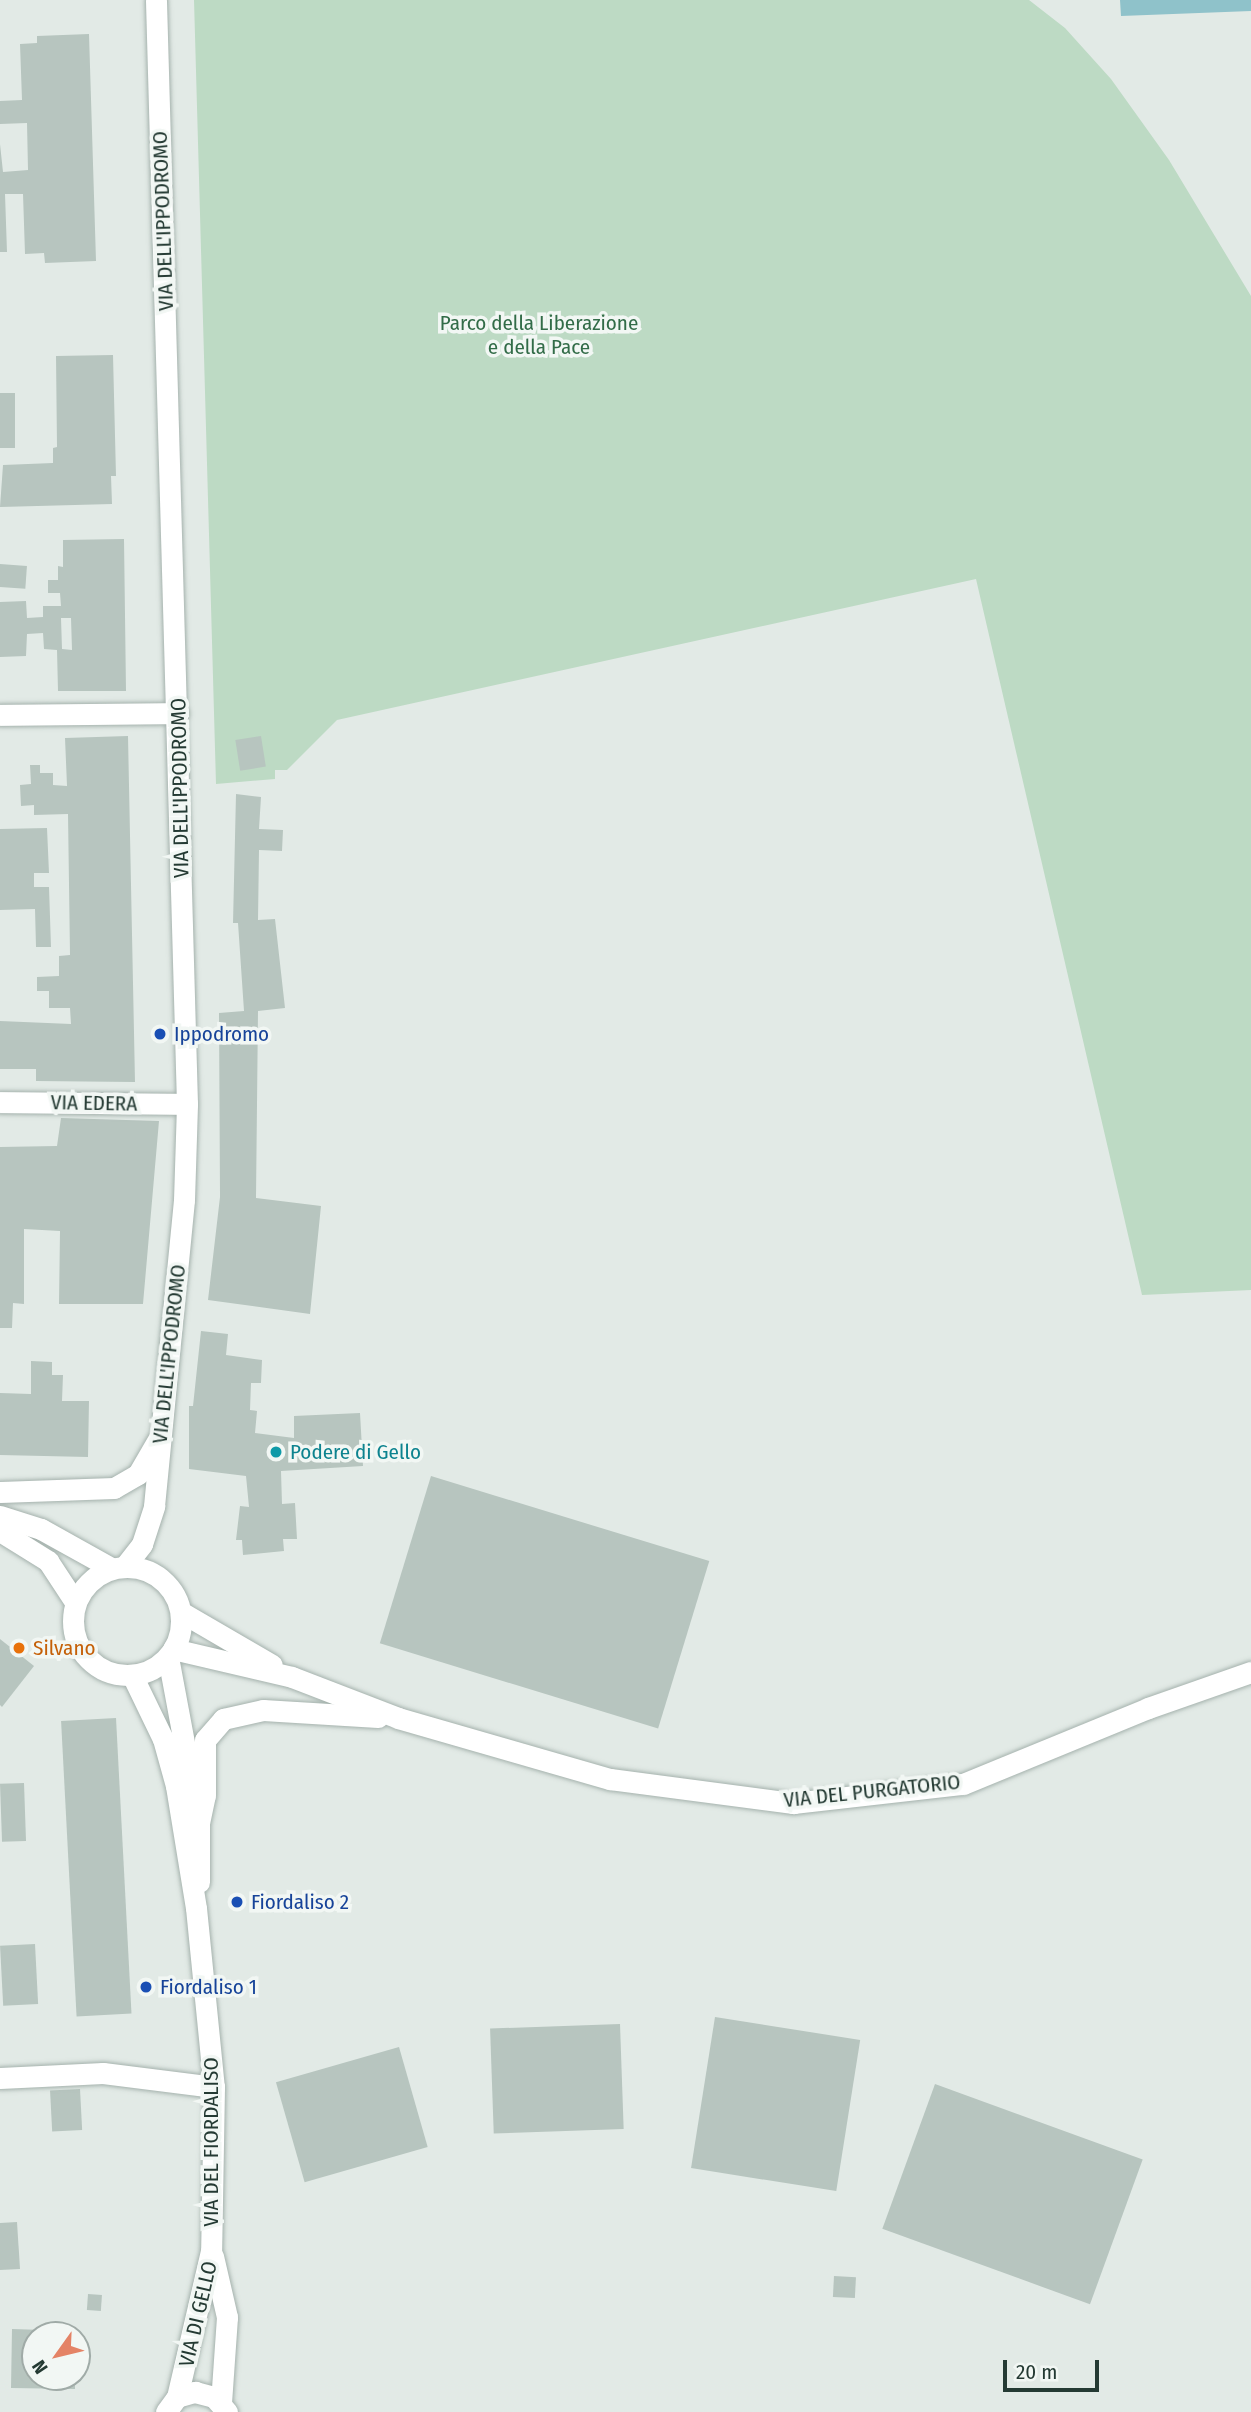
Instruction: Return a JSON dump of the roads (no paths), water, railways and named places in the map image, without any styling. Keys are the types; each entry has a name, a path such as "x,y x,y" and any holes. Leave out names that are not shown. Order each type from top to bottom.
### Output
{"street":[{"name":"VIA DELL'IPPODROMO","path":"118,1567 142,1544 152,1518 183,1213 187,1104 156,0"},
{"path":"0,715 178,713"},
{"name":"VIA EDERA","path":"0,1102 187,1104"},
{"path":"0,1492 114,1488 138,1474 160,1436"},
{"path":"0,1516 41,1529 118,1567 155,1574 176,1598 181,1612 171,1653 158,1666 132,1675 102,1669 84,1654 74,1633 75,1602 48,1561 0,1531"},
{"path":"75,1602 95,1576 118,1567"},
{"path":"181,1612 292,1677 398,1718"},
{"path":"171,1653 292,1677"},
{"name":"VIA DEL FIORDALISO","path":"171,1653 199,1822 196,1908"},
{"name":"VIA DEL PURGATORIO","path":"398,1718 610,1779 793,1803 963,1784 1147,1708 1251,1672"},
{"name":"VIA DEL FIORDALISO","path":"132,1675 170,1759 196,1908 214,2087 211,2251"},
{"path":"199,1822 205,1795 205,1740 223,1719 263,1710 398,1718"},
{"path":"0,2078 103,2073 214,2087"},
{"name":"VIA DI GELLO","path":"171,2405 211,2251"},
{"name":"VIA DI GELLO","path":"211,2251 227,2317 224,2408"},
{"path":"171,2405 205,2393 224,2408"}],"water":[{"path":"1120,0 1251,0 1251,11 1121,16"}],"place":[{"name":"Ippodromo","path":"160,1034"},
{"name":"Podere di Gello","path":"276,1452"},
{"name":"Silvano","path":"19,1648"},
{"name":"Fiordaliso 2","path":"237,1902"},
{"name":"Fiordaliso 1","path":"146,1987"}],"park label":[{"name":"Parco della Liberazione e della Pace","path":"539,335"}]}
